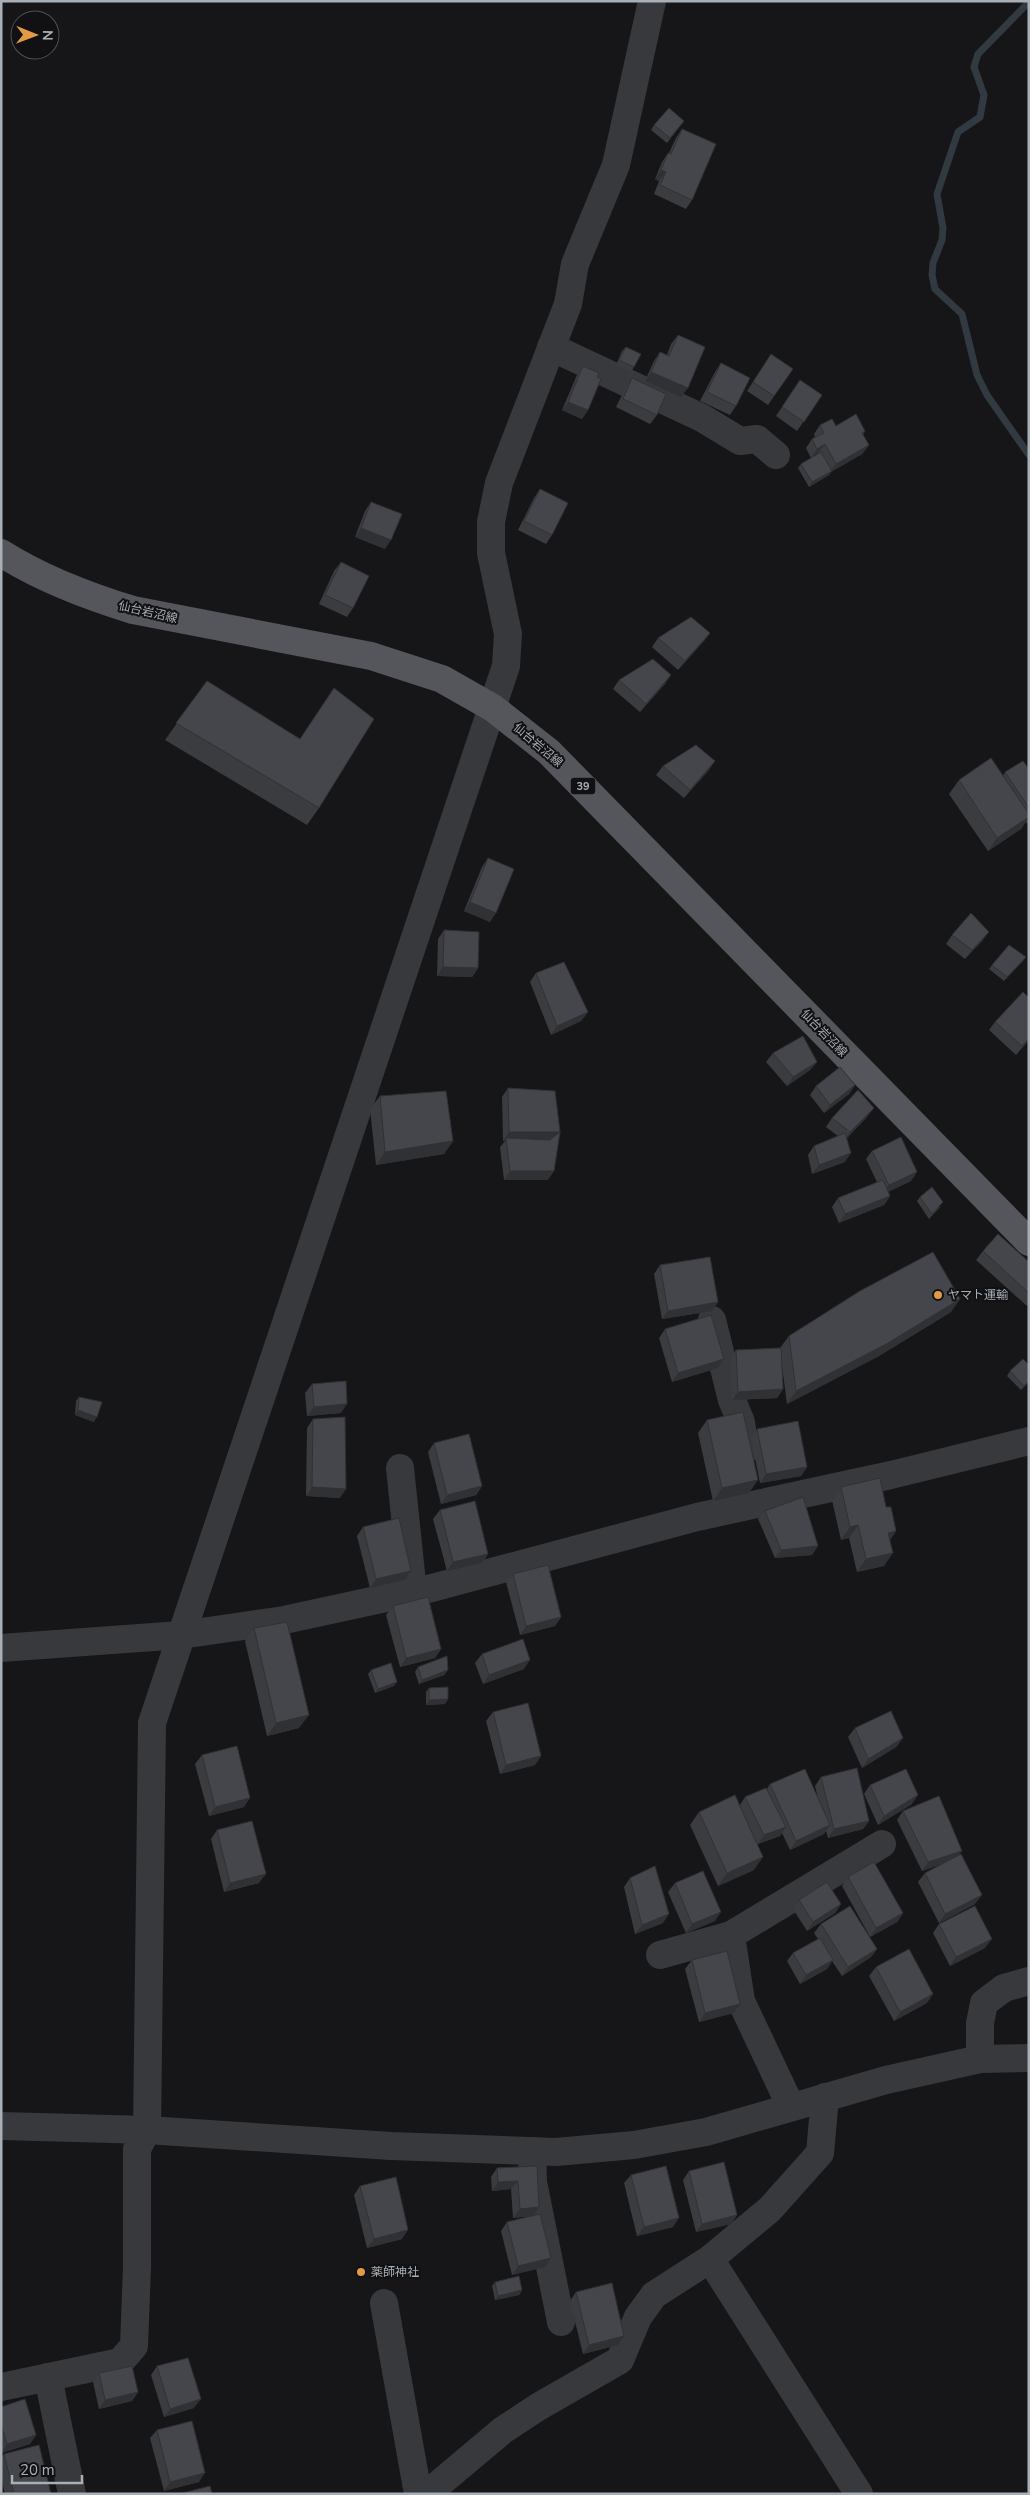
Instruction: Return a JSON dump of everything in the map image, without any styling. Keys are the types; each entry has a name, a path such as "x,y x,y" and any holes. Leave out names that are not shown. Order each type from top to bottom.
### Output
{"main road":[{"name":"仙台岩沼線","path":"1,553 42,577 101,600 143,612 371,656 442,679 493,708 549,752 1029,1242"}],"street":[{"path":"1,2387 120,2362 134,2346 137,2276 137,2149 146,2130 152,1723 506,666 508,634 491,553 491,522 499,483 568,304 575,264 616,165 652,1"},
{"path":"551,347 702,418 740,441 757,438 776,455"},
{"path":"712,1320 732,1400 741,1422 757,1505"},
{"path":"1,1648 181,1635 284,1620 413,1592 697,1516 757,1505 1029,1441"},
{"path":"400,1468 413,1592"},
{"path":"660,1955 731,1935 882,1844"},
{"path":"731,1935 741,2001 792,2107"},
{"path":"980,2059 980,2023 984,2003 1004,1988 1029,1981"},
{"path":"1,2126 146,2130 391,2146 556,2152 634,2145 706,2132 886,2080 980,2059 1029,2058"},
{"path":"427,2494 503,2430 538,2407 620,2360 638,2317 654,2295 710,2260 770,2209 820,2153 825,2097"},
{"path":"532,2151 533,2182 561,2322"},
{"path":"710,2260 859,2494"},
{"path":"384,2303 418,2494"},
{"path":"48,2377 72,2494"}],"building":[{"path":"669,108 684,121 670,138 654,125"},
{"path":"682,129 716,144 692,200 660,185 666,172 661,170 668,153 671,154"},
{"path":"678,335 705,347 688,388 651,372 660,352 669,356"},
{"path":"626,347 641,354 634,367 619,360"},
{"path":"771,354 793,369 774,396 753,382"},
{"path":"721,363 750,378 736,406 707,392"},
{"path":"583,366 599,373 597,377 601,379 588,410 568,402"},
{"path":"632,378 666,394 657,415 623,399"},
{"path":"800,380 822,395 804,422 782,407"},
{"path":"856,414 865,431 862,433 869,445 836,464 825,444 817,449 812,439 824,433 820,425 832,419 836,426"},
{"path":"821,452 832,471 812,482 801,464"},
{"path":"540,489 568,503 552,535 524,521"},
{"path":"371,502 402,514 391,540 361,528"},
{"path":"341,562 369,576 353,608 325,595"},
{"path":"691,617 710,633 685,661 658,638"},
{"path":"653,659 671,675 646,704 619,680"},
{"path":"207,681 300,739 334,688 374,719 319,808 176,723"},
{"path":"696,745 715,761 690,790 663,766"},
{"path":"991,758 1029,814 1029,817 997,838 959,780"},
{"path":"1023,761 1029,769 1029,808 1005,772"},
{"path":"488,858 514,869 496,913 470,902"},
{"path":"971,913 989,932 972,950 952,935"},
{"path":"444,930 479,932 478,968 443,967"},
{"path":"1009,945 1026,957 1007,977 992,965"},
{"path":"564,962 588,1012 557,1026 536,973"},
{"path":"1023,992 1029,998 1029,1038 1022,1046 995,1022"},
{"path":"803,1036 817,1062 793,1077 773,1053"},
{"path":"840,1067 855,1085 830,1105 816,1086"},
{"path":"508,1088 555,1091 560,1132 509,1132"},
{"path":"858,1090 874,1108 850,1132 832,1118"},
{"path":"446,1091 453,1141 385,1152 380,1096"},
{"path":"560,1132 554,1171 510,1171 506,1138 550,1140"},
{"path":"845,1133 851,1153 819,1165 814,1146"},
{"path":"901,1137 917,1172 889,1185 872,1151"},
{"path":"883,1180 890,1196 845,1214 838,1198"},
{"path":"932,1187 943,1202 932,1214 920,1197"},
{"path":"998,1234 1029,1262 1029,1293 983,1251"},
{"path":"933,1252 960,1299 888,1343 796,1391 789,1336 860,1291"},
{"path":"710,1257 718,1302 668,1311 660,1265"},
{"path":"711,1315 724,1359 678,1373 665,1329"},
{"path":"781,1348 783,1389 738,1392 736,1350"},
{"path":"1023,1359 1029,1365 1029,1381 1024,1386 1010,1371"},
{"path":"346,1381 347,1404 314,1407 312,1384"},
{"path":"79,1397 102,1402 97,1417 78,1410"},
{"path":"743,1412 758,1480 722,1488 707,1420"},
{"path":"345,1417 346,1489 312,1487 313,1419"},
{"path":"798,1421 807,1467 766,1474 757,1429"},
{"path":"469,1434 482,1486 447,1495 434,1443"},
{"path":"880,1478 886,1507 891,1507 896,1531 888,1533 893,1553 866,1559 858,1525 850,1527 841,1487"},
{"path":"803,1497 818,1546 781,1550 765,1511"},
{"path":"475,1501 488,1554 453,1562 440,1510"},
{"path":"399,1518 411,1571 376,1579 363,1527"},
{"path":"548,1565 561,1617 526,1626 513,1574"},
{"path":"428,1597 441,1649 406,1658 393,1606"},
{"path":"287,1622 309,1715 276,1723 254,1628"},
{"path":"523,1639 530,1660 489,1675 482,1654"},
{"path":"447,1656 448,1670 422,1680 418,1667"},
{"path":"391,1663 397,1682 378,1689 371,1670"},
{"path":"448,1687 448,1699 429,1700 429,1688"},
{"path":"528,1703 541,1756 506,1765 493,1712"},
{"path":"891,1711 903,1738 868,1759 855,1728"},
{"path":"237,1746 250,1798 215,1807 202,1755"},
{"path":"857,1768 869,1821 834,1829 821,1777"},
{"path":"805,1769 830,1825 796,1841 770,1784"},
{"path":"906,1769 918,1795 884,1816 870,1785"},
{"path":"766,1788 786,1827 764,1835 745,1797"},
{"path":"735,1795 763,1857 727,1873 699,1812"},
{"path":"939,1796 962,1851 928,1862 903,1811"},
{"path":"252,1821 266,1874 230,1883 217,1830"},
{"path":"961,1854 982,1895 945,1914 925,1873"},
{"path":"874,1862 903,1913 876,1928 848,1877"},
{"path":"655,1866 669,1914 642,1925 630,1878"},
{"path":"703,1871 721,1912 692,1924 675,1883"},
{"path":"827,1882 841,1904 813,1922 799,1900"},
{"path":"850,1906 877,1949 848,1967 821,1924"},
{"path":"975,1906 992,1939 956,1957 939,1924"},
{"path":"820,1938 833,1960 806,1975 793,1953"},
{"path":"909,1949 933,1994 900,2012 876,1967"},
{"path":"727,1951 740,2004 705,2013 692,1960"},
{"path":"724,2162 737,2215 702,2224 689,2171"},
{"path":"537,2166 539,2207 520,2209 518,2181 498,2182 497,2168"},
{"path":"666,2166 679,2218 644,2227 631,2175"},
{"path":"396,2177 408,2230 374,2239 360,2186"},
{"path":"540,2214 551,2258 518,2266 507,2222"},
{"path":"519,2276 522,2290 498,2296 495,2282"},
{"path":"612,2283 624,2336 589,2345 576,2292"},
{"path":"188,2358 201,2399 170,2409 157,2366"},
{"path":"132,2366 138,2392 105,2400 99,2373"},
{"path":"25,2399 36,2435 7,2444 1,2424 1,2407"},
{"path":"192,2421 205,2473 170,2482 157,2430"},
{"path":"39,2445 51,2494 14,2494 4,2454"},
{"path":"210,2486 212,2494 179,2494"}],"waterway":[{"path":"1029,2 978,54 974,67 984,95 980,117 958,132 937,194 943,228 942,240 933,263 932,275 935,289 962,314 977,375 987,395 1029,455"}],"place":[{"name":"ヤマト運輸","path":"938,1295"},
{"name":"薬師神社","path":"361,2272"}]}
